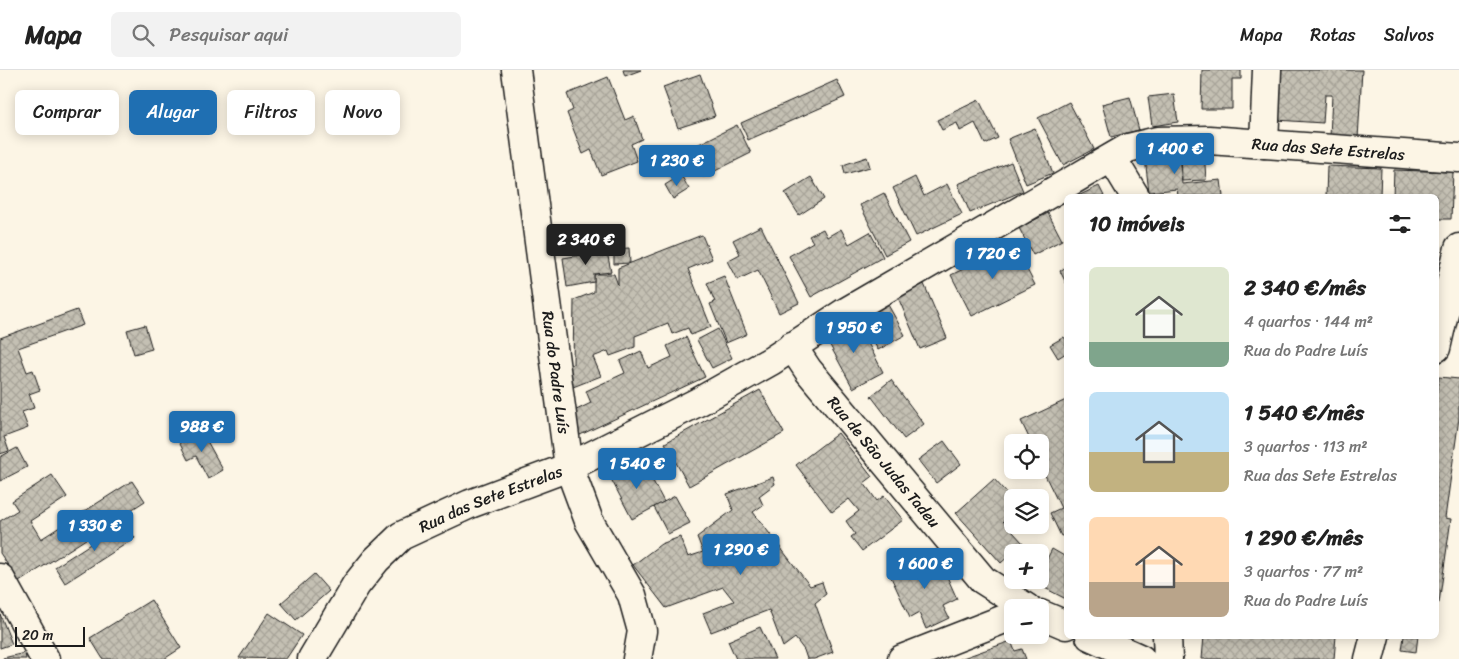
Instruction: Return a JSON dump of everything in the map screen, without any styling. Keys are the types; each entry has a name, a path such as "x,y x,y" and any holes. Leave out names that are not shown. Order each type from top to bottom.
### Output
{"street":[{"name":"Rua do Padre Luís","path":"516,70 569,467 589,521 632,595 642,630 637,659"},
{"path":"1264,144 1267,70"},
{"name":"Rua das Sete Estrelas","path":"312,659 356,585 376,560 401,536 470,504 569,467 700,401 771,361 844,313 1128,148 1158,141 1209,140 1459,158"},
{"path":"1112,158 1134,194"},
{"path":"1439,335 1459,248"},
{"name":"Rua de São Judas Tadeu","path":"792,346 808,370 983,580 1013,599"},
{"path":"0,578 44,659"},
{"path":"1049,618 1064,625"},
{"path":"902,659 1004,619"},
{"path":"1097,639 1141,659"},
{"path":"1167,639 1168,659"},
{"path":"1369,659 1374,639"}],"building":[{"path":"623,70 641,70 625,76"},
{"path":"1202,70 1241,70 1241,79 1232,79 1232,109 1201,109"},
{"path":"1280,70 1362,70 1358,139 1330,137 1332,95 1325,95 1323,123 1276,120"},
{"path":"700,74 715,116 678,128 663,87"},
{"path":"608,77 625,120 634,116 642,139 631,144 637,161 601,175 591,150 583,154 567,113 573,110 567,94"},
{"path":"837,80 845,97 748,140 741,123"},
{"path":"1174,94 1178,122 1152,126 1148,97"},
{"path":"1130,97 1139,130 1111,137 1102,104"},
{"path":"979,100 998,138 985,144 975,123 960,131 957,123 942,130 937,120"},
{"path":"1069,102 1094,149 1063,165 1038,118"},
{"path":"737,125 751,153 711,173 697,145"},
{"path":"1035,128 1053,173 1026,184 1008,139"},
{"path":"1178,146 1182,184 1221,180 1223,194 1178,194 1177,189 1149,192 1144,150"},
{"path":"1204,150 1206,180 1182,181 1181,151"},
{"path":"702,156 709,174 703,177 695,158"},
{"path":"867,157 870,167 845,174 843,165"},
{"path":"1011,162 1023,191 970,213 958,184"},
{"path":"1327,166 1381,168 1380,194 1326,194"},
{"path":"1394,170 1453,172 1451,219 1439,219 1439,194 1393,194"},
{"path":"681,175 689,189 673,199 665,185"},
{"path":"811,177 824,199 799,215 785,193"},
{"path":"915,177 924,196 947,184 962,214 916,236 893,188"},
{"path":"1099,186 1103,194 1082,194"},
{"path":"884,193 909,242 885,255 860,205"},
{"path":"1048,213 1062,240 1033,255 1019,228"},
{"path":"761,226 799,303 779,313 758,270 737,280 727,261 740,254 733,240"},
{"path":"823,229 827,237 841,229 849,244 870,232 883,257 811,297 789,256 813,242 809,236"},
{"path":"702,235 712,259 688,269 711,327 691,335 688,328 672,334 668,323 635,336 635,347 610,356 608,351 593,357 601,376 573,387 565,368 573,364 574,300 594,292 594,274 614,274 618,285 618,268"},
{"path":"1014,244 1035,285 972,316 951,275"},
{"path":"606,246 611,272 594,274 594,282 567,287 563,258 587,254 586,249"},
{"path":"629,248 630,263 614,264 614,249"},
{"path":"1064,268 1064,279 1060,271"},
{"path":"724,276 747,334 726,343 710,304 715,302 707,283"},
{"path":"924,284 947,338 920,349 897,295"},
{"path":"887,303 905,335 878,350 860,317"},
{"path":"77,310 83,325 18,348 27,372 33,370 40,390 29,394 34,408 22,412 28,428 4,437 9,451 0,454 0,338"},
{"path":"856,320 883,372 853,388 825,336"},
{"path":"145,325 152,349 134,354 127,330"},
{"path":"718,329 732,358 712,368 697,340"},
{"path":"686,337 705,377 580,435 570,413 591,403 586,391 625,373 620,361 641,351 648,368 672,357 667,346"},
{"path":"1064,337 1064,354 1058,358 1050,345"},
{"path":"1439,377 1459,379 1459,418 1445,518 1451,519 1439,603"},
{"path":"891,380 924,424 904,439 871,396"},
{"path":"760,390 784,433 689,486 665,443"},
{"path":"1064,401 1064,535 1061,536 1050,513 1061,508 1047,479 1049,479 1049,434 1027,434 1021,421"},
{"path":"193,417 199,430 177,440 171,427"},
{"path":"201,430 223,470 208,479 196,456 188,460 179,442"},
{"path":"838,433 872,477 864,483 877,501 884,496 903,520 862,551 851,537 855,534 846,521 859,511 849,499 832,512 796,465"},
{"path":"944,441 961,464 936,483 918,460"},
{"path":"17,448 27,467 0,481 0,457"},
{"path":"642,460 664,502 632,519 610,477"},
{"path":"52,475 67,497 30,521 41,539 132,481 145,501 19,582 0,553 0,521 18,510 12,501"},
{"path":"773,477 775,484 759,496 763,505 753,512 810,586 822,582 826,594 815,603 833,652 814,659 807,659 804,650 795,638 783,647 769,610 711,632 703,613 734,601 723,587 666,608 633,565 661,544 680,537 688,557 703,552 697,537 733,510 727,494"},
{"path":"994,479 1004,490 1004,534 1015,534 1023,543 1004,544 1004,560 1001,563 956,513"},
{"path":"675,496 690,523 668,534 654,507"},
{"path":"124,522 135,538 65,583 55,567"},
{"path":"1052,549 1064,556 1064,598 1047,589 1049,589 1049,555"},
{"path":"937,554 957,599 943,606 949,618 926,629 919,613 910,618 890,575"},
{"path":"314,574 329,591 296,620 281,603"},
{"path":"151,600 181,648 164,659 103,659 90,638"},
{"path":"269,613 302,635 286,659 239,658"},
{"path":"0,614 12,644 0,648"},
{"path":"760,627 775,659 736,659 728,641"},
{"path":"1204,639 1336,639 1334,659 1202,659"},
{"path":"1404,639 1418,639 1416,652 1402,650"},
{"path":"1004,643 1012,644 1015,651 1022,649 1026,659 960,659"},
{"path":"25,653 26,659 3,659 3,658"}]}
